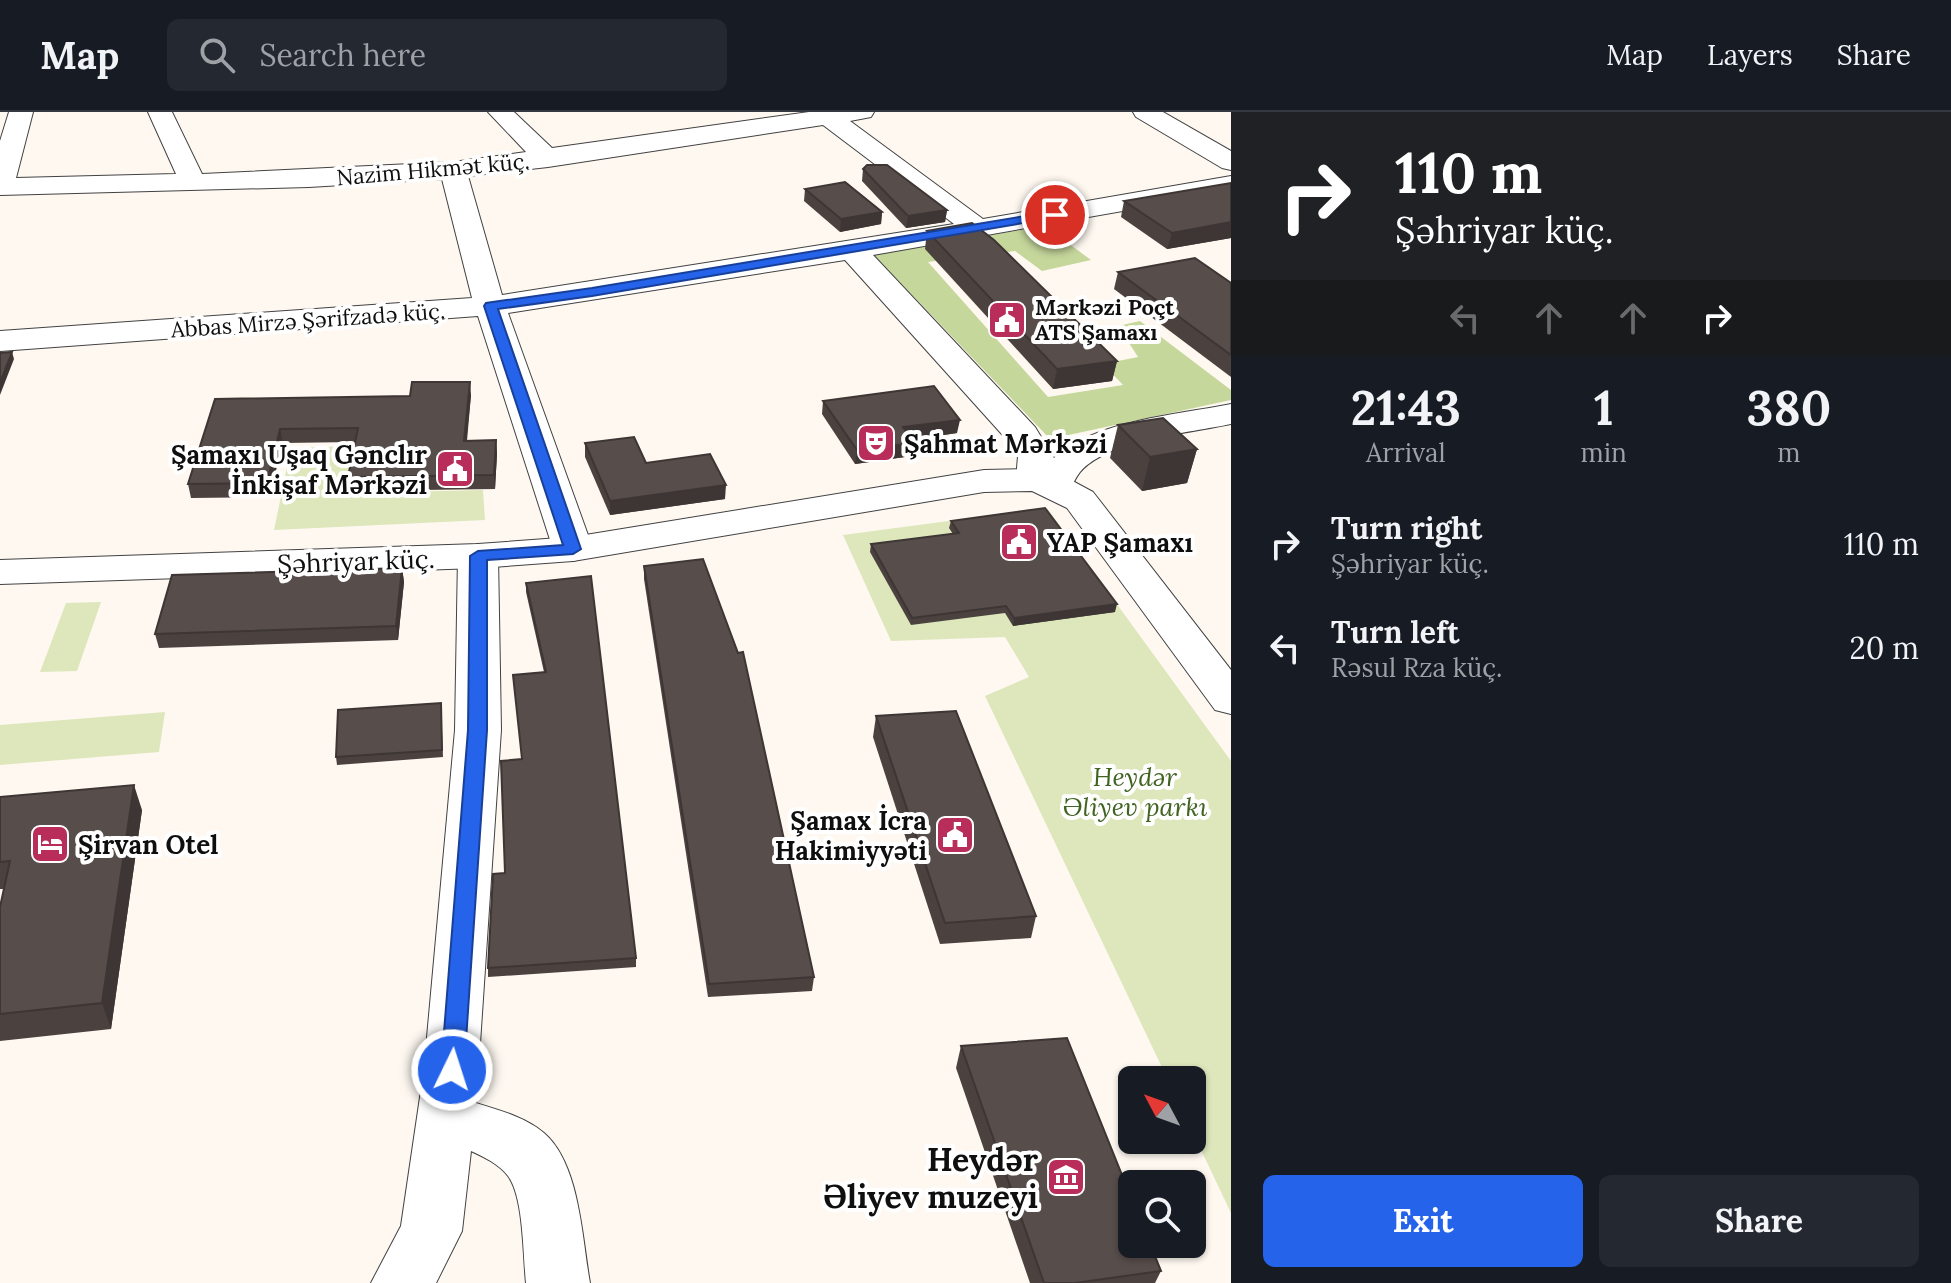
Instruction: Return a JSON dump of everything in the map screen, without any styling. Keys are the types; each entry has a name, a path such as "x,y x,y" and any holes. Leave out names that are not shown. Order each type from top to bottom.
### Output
{"street":[{"path":"0,187 21,112"},
{"path":"160,112 193,182"},
{"path":"500,112 548,159"},
{"name":"Nazim Hikmət küç.","path":"0,187 453,170 548,159 824,114 862,112"},
{"path":"1145,112 1231,162"},
{"path":"824,114 979,229"},
{"path":"453,170 490,306 573,549"},
{"name":"Abbas Mirzə Şərifzadə küç.","path":"0,341 490,306 852,250 1231,184"},
{"path":"852,250 1022,435 1036,456 1043,483"},
{"path":"1043,483 1085,451 1113,440 1231,414"},
{"name":"Şəhriyar küç.","path":"0,572 478,556 573,549 984,481 1043,483"},
{"path":"1043,483 1080,500 1096,518 1231,700"},
{"path":"403,1283 431,1231 452,1070 478,730 478,556"},
{"path":"445,1118 507,1141 528,1156 542,1182 558,1283"}],"green space":[{"path":"1045,226 1091,260 1042,271 1015,251 928,262 1048,397 1123,385 1103,364 1138,357 1118,326 1140,321 1231,390 1231,400 1050,439 873,254"},
{"path":"356,446 347,493 483,490 485,520 274,530 291,448"},
{"name":"Heydər Əliyev parkı","path":"1047,508 1231,761 1231,1213 1203,1154 1206,1154 1206,1066 1161,1066 985,696 1029,677 1005,637 891,641 843,535"},
{"path":"101,602 77,671 40,672 66,603"},
{"path":"165,712 159,752 0,765 0,725"}],"building":[{"path":"867,165 887,165 947,210 908,216 863,169"},
{"path":"845,182 882,212 841,219 805,189"},
{"path":"1231,183 1231,222 1172,233 1124,201"},
{"path":"972,223 994,240 1117,361 1057,369 927,231"},
{"path":"1195,258 1231,283 1231,355 1118,272"},
{"path":"12,352 0,383 0,353"},
{"path":"412,382 470,382 464,441 496,440 494,475 348,477 358,428 280,429 267,483 188,484 215,399 410,396"},
{"path":"934,386 960,420 903,427 914,443 857,450 823,401"},
{"path":"1163,418 1197,449 1150,457 1118,425"},
{"path":"634,437 646,463 710,454 726,485 610,501 585,443"},
{"path":"1045,508 1117,604 1014,618 1006,606 912,618 871,544 959,533 951,521"},
{"path":"703,559 738,653 743,652 814,977 709,984 644,566"},
{"path":"402,568 396,626 155,634 172,575"},
{"path":"591,576 636,958 488,968 493,874 505,873 501,761 522,759 513,675 546,672 526,583"},
{"path":"441,703 442,750 336,757 338,710"},
{"path":"956,711 1036,916 945,923 876,716"},
{"path":"134,785 102,1003 0,1014 0,907 10,861 0,862 0,797"},
{"path":"1067,1038 1120,1170 1118,1258 1156,1258 1161,1271 1075,1283 1044,1283 961,1046"}],"place":[{"name":"Mərkəzi Poçt ATS Şamaxı","path":"1007,320"},
{"name":"Şahmat Mərkəzi","path":"876,443"},
{"name":"Şamaxı Uşaq Gənclır İnkişaf Mərkəzi","path":"455,469"},
{"name":"YAP Şamaxı","path":"1019,542"},
{"name":"Şamax İcra Hakimiyyəti","path":"955,835"},
{"name":"Şirvan Otel","path":"50,844"},
{"name":"Heydər Əliyev muzeyi","path":"1066,1177"}],"route":[{"path":"452,1070 478,730 478,556 573,549 490,306 1055,215"}]}
